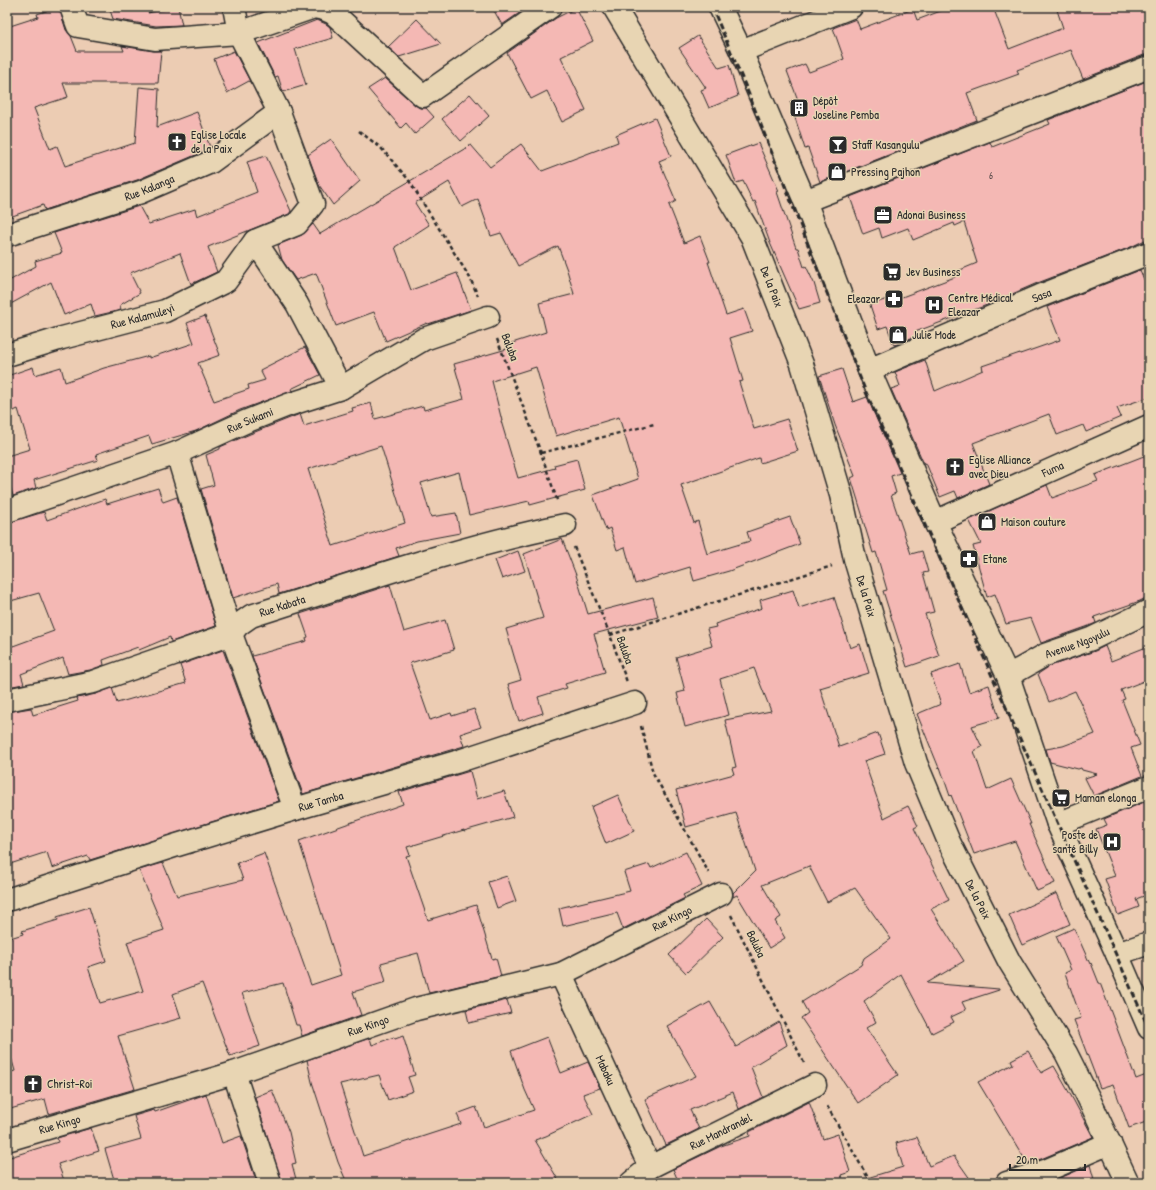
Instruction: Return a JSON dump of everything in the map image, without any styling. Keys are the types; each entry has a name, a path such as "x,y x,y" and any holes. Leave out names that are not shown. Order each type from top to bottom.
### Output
{"street":[{"path":"70,7 78,26 155,39 239,33 314,8 324,9 333,13 423,96 550,7"},
{"path":"234,7 239,33 278,112 313,204 297,224 255,241 297,304 340,388"},
{"name":"De la Paix","path":"614,7 752,237 802,364 841,495 855,559 916,763 949,842 1009,961 1066,1053 1128,1183"},
{"path":"720,7 741,51 805,201 869,370 935,522 1008,676 1058,824 1149,1028"},
{"path":"741,51 851,7"},
{"path":"805,201 1149,67"},
{"name":"Rue Kalanga","path":"7,235 142,192 210,162 278,112"},
{"name":"Rue Kalamuleyi","path":"7,355 62,338 165,311 226,281 255,241"},
{"name":"Sasa","path":"869,370 1040,296 1149,253"},
{"name":"Rue Sukami","path":"7,511 177,453 245,422 288,405 340,388 424,339 488,317"},
{"name":"Fuma","path":"935,522 1149,426"},
{"path":"177,453 231,634 295,809"},
{"name":"Rue Kabata","path":"7,700 93,682 231,634 238,625 251,616 472,547 565,525"},
{"name":"Avenue Ngoyulu","path":"1008,676 1045,655 1091,639 1149,611"},
{"name":"Rue Tamba","path":"7,900 174,846 456,762 635,703"},
{"path":"1058,824 1149,787"},
{"name":"Rue Kingo","path":"7,1140 234,1073 416,1009 561,974 721,894"},
{"path":"1117,954 1149,943"},
{"name":"Mabaku","path":"561,974 650,1167"},
{"path":"234,1073 270,1183"},
{"name":"Rue Mandrandel","path":"631,1183 650,1167 815,1084"},
{"path":"1007,1183 1045,1171 1110,1143"}],"path":[{"name":"Baluba","path":"359,131 381,148 408,179 470,278 488,317 541,453 565,525 610,635 635,703 653,773 721,894 815,1084 871,1183"},
{"path":"541,453 654,424"},
{"path":"610,635 855,559"}],"building":[{"path":"59,7 66,30 71,36 77,51 124,51 122,46 161,51 158,83 63,83 68,97 34,108 50,149 57,146 65,166 135,143 139,87 159,89 157,127 197,112 210,147 205,151 137,180 45,210 43,205 7,218 7,27 38,17 37,14"},
{"path":"109,7 146,7 148,13 178,7 182,25 156,26 113,19"},
{"path":"492,7 528,7 502,25"},
{"path":"951,7 993,7 1009,49 1063,28 1056,7 1149,7 1149,55 1144,55 1083,79 1071,50 1017,70 1019,74 967,93 977,120 820,182 808,148 805,149 790,102 798,100 787,71 805,64 809,72 844,59 833,28 856,19 860,29 913,9 917,20"},
{"path":"576,8 593,41 561,57 586,110 562,122 547,91 531,99 507,53 556,18"},
{"path":"417,19 441,44 399,57 388,47"},
{"path":"317,20 330,27 333,38 295,49 306,85 283,92 278,76 275,77 258,43"},
{"path":"698,36 719,68 729,65 738,96 709,108 701,90 706,88 679,48"},
{"path":"234,51 252,85 249,81 227,93 214,59"},
{"path":"385,78 415,105 420,108 426,108 434,117 415,134 406,123 401,128 368,89"},
{"path":"1149,80 1149,238 1131,247 1035,284 987,305 915,332 916,336 894,345 887,326 878,329 870,305 893,297 894,300 955,277 953,273 977,263 964,222 955,226 954,223 913,240 908,228 882,238 879,228 863,234 850,197 990,142 992,147 1050,124 1048,120"},
{"path":"470,94 489,116 461,141 442,119"},
{"path":"655,118 671,156 659,161 676,201 669,205 684,243 700,236 710,262 708,262 726,315 744,309 752,331 730,338 743,381 739,382 754,429 787,419 798,451 760,463 759,458 681,485 694,523 698,521 707,554 750,541 747,532 790,517 800,544 729,571 694,581 690,567 635,584 625,547 617,550 610,528 606,530 593,495 638,479 619,417 556,436 536,367 492,381 501,421 518,478 555,468 554,465 577,459 585,490 530,505 529,501 469,515 459,472 421,483 431,517 456,513 460,533 417,541 396,548 399,556 279,594 277,584 233,598 201,489 214,485 206,455 220,449 220,447 300,414 304,426 353,411 352,408 371,403 375,419 423,406 424,410 464,399 454,364 507,349 506,345 546,332 539,303 574,294 558,246 518,266 501,233 491,236 478,199 462,207 449,182 415,203 429,225 395,247 411,290 457,273 471,310 428,324 427,323 386,341 374,312 336,326 316,273 296,280 282,260 278,245 302,235 313,224 320,234 471,145 490,167 521,144 542,171 618,142 616,135","holes":["381,446 405,523 333,546 308,469"]},
{"path":"331,139 360,181 333,205 319,185 308,155"},
{"path":"758,143 779,191 777,192 796,248 798,248 804,267 806,266 814,283 820,303 799,309 770,243 755,201 753,202 743,181 736,183 726,155"},
{"path":"266,156 291,211 289,214 208,247 217,272 191,284 180,253 130,273 140,293 120,305 121,310 95,316 91,304 64,315 51,282 7,306 7,282 36,266 35,261 62,253 54,233 139,206 149,224 195,209 197,216 257,192 247,162"},
{"path":"1140,270 1149,291 1149,397 1117,408 1121,417 1086,432 1083,425 1057,435 1049,414 973,443 989,484 958,498 955,491 940,497 926,463 924,464 891,389 900,386 895,372 925,360 935,391 983,370 982,366 1060,340 1047,307"},
{"path":"205,316 220,355 198,363 214,401 249,389 248,385 265,380 260,370 305,347 320,375 291,389 292,391 240,410 196,431 152,444 149,436 96,454 98,460 34,480 36,488 13,496 7,475 7,456 30,449 18,409 7,414 7,376 33,367 35,375 61,367 65,382 104,368 149,356 149,358 194,343 187,323"},
{"path":"842,369 853,402 867,397 900,473 891,476 896,493 891,495 911,554 922,551 928,572 923,573 934,612 925,614 939,656 907,667 883,591 887,590 876,552 873,553 851,478 855,476 835,425 819,376"},
{"path":"1149,454 1149,596 1140,601 1094,617 1096,623 1041,643 1031,618 1006,624 995,594 987,597 973,546 981,544 969,520 1047,485 1052,498 1098,481 1095,475"},
{"path":"158,488 163,502 177,497 216,626 171,642 170,637 139,650 138,647 103,660 104,665 90,670 68,674 63,658 21,674 24,684 7,687 7,646 13,646 54,631 39,593 7,602 7,523 44,512 47,520 105,499 107,504"},
{"path":"562,539 576,575 588,614 653,597 658,617 594,634 605,672 565,684 567,688 538,697 543,713 519,721 508,684 521,680 506,629 543,618 524,554"},
{"path":"518,551 525,571 502,579 495,560"},
{"path":"390,585 404,632 445,620 454,650 410,663 430,720 451,713 452,716 474,709 481,727 460,734 464,746 303,794 252,656 307,641 306,638 308,637 300,614"},
{"path":"793,590 799,608 834,597 850,648 860,644 869,673 820,688 839,747 878,733 885,754 864,761 884,818 908,806 918,826 914,828 949,900 931,909 964,961 927,983 999,989 962,1002 966,1010 951,1017 954,1022 932,1033 901,974 864,1001 876,1022 866,1028 898,1075 858,1103 801,1018 808,1013 802,1002 861,965 864,958 891,939 855,888 827,902 809,866 762,885 781,917 775,921 785,938 769,948 737,895 733,897 733,893 755,871 736,813 686,827 676,790 734,774 732,768 736,767 725,720 771,711 754,668 720,679 729,715 685,727 677,693 685,691 676,657 712,646 707,629 716,627 715,624 762,608 760,600"},
{"path":"1105,646 1111,661 1149,646 1149,679 1121,690 1125,699 1122,700 1140,745 1131,748 1142,776 1094,796 1085,778 1097,774 1082,770 1081,768 1078,769 1050,762 1046,749 1063,746 1095,734 1075,691 1049,702 1038,674 1050,666 1095,651"},
{"path":"223,650 279,801 90,860 88,856 52,868 47,852 7,865 7,712 31,708 33,715 78,701 77,698 96,694 112,688 117,703 186,683 180,665"},
{"path":"960,664 969,692 989,685 999,718 972,726 982,747 974,751 987,790 1011,779 1055,883 1037,891 1015,841 974,854 951,795 950,796 940,767 939,768 917,714 941,704 931,674"},
{"path":"470,771 477,799 504,791 513,817 407,847 410,855 406,856 428,920 476,905 492,959 496,958 501,976 429,993 418,953 381,963 386,982 353,992 361,1015 302,1036 299,1025 296,1025 283,983 242,993 260,1046 230,1056 202,983 173,994 181,1018 118,1036 135,1089 49,1114 45,1099 7,1110 7,1073 15,1071 7,1043 7,939 23,934 22,931 58,920 57,917 89,907 106,961 88,967 100,1003 143,991 127,942 164,930 139,870 163,863 177,896 243,880 237,863 264,853 311,985 341,975 299,841 403,804 399,792"},
{"path":"618,795 634,831 606,844 591,807"},
{"path":"1149,800 1149,894 1136,899 1139,907 1118,915 1105,879 1115,876 1096,829 1107,825 1104,819"},
{"path":"686,852 702,886 683,895 685,898 623,929 617,913 563,926 559,908 630,891 624,872 649,864 651,868"},
{"path":"507,876 516,901 497,908 488,882"},
{"path":"1057,893 1070,924 1022,945 1009,915"},
{"path":"706,919 723,937 686,973 669,955"},
{"path":"1074,928 1100,983 1136,1079 1149,1074 1149,1121 1129,1128 1113,1084 1100,1088 1074,1020 1081,1018 1065,973 1071,970 1056,936"},
{"path":"507,1000 511,1013 469,1023 466,1010"},
{"path":"710,1002 736,1047 779,1022 787,1045 751,1067 763,1097 739,1109 733,1092 690,1110 699,1129 666,1145 645,1099 696,1076 667,1026"},
{"path":"403,1036 415,1075 408,1077 413,1091 388,1100 379,1075 340,1084 363,1156 461,1124 457,1114 476,1107 484,1127 534,1110 511,1051 547,1037 561,1073 588,1062 600,1088 583,1094 593,1114 535,1140 560,1183 347,1183 338,1162 312,1082 307,1060 370,1038 372,1045 394,1037 395,1039"},
{"path":"1028,1051 1041,1073 1054,1066 1093,1137 1041,1159 1027,1163 978,1082 1013,1064 1011,1060"},
{"path":"272,1090 289,1132 296,1163 292,1164 297,1183 282,1183 255,1097"},
{"path":"206,1094 222,1143 241,1136 257,1183 115,1183 105,1149 141,1139 134,1116 154,1110 155,1112"},
{"path":"809,1102 823,1139 838,1134 850,1172 841,1175 844,1183 679,1183 673,1169 721,1146 750,1136 749,1132"},
{"path":"91,1128 99,1151 58,1164 65,1183 7,1183 7,1158 58,1142 57,1138"},
{"path":"917,1137 929,1166 954,1156 973,1183 867,1183 867,1178 903,1167 896,1143"},
{"path":"1090,1165 1095,1183 1051,1183 1051,1182"}],"railway":[{"path":"712,7 750,97 865,390 1149,1029"}],"place":[{"name":"Dépôt Joseline Pemba","path":"799,108"},
{"name":"Eglise Locale de la Paix","path":"177,142"},
{"name":"Staff Kasangulu","path":"838,145"},
{"name":"Pressing Pajhon","path":"837,172"},
{"name":"Adonai Business","path":"883,215"},
{"name":"Jev Business","path":"892,272"},
{"name":"Eleazar","path":"894,299"},
{"name":"Centre Médical Eleazar","path":"934,305"},
{"name":"Julie Mode","path":"898,335"},
{"name":"Eglise Alliance avec Dieu","path":"955,467"},
{"name":"Maison couture","path":"987,522"},
{"name":"Etane","path":"969,559"},
{"name":"Maman elonga","path":"1061,798"},
{"name":"Poste de santé Billy","path":"1112,842"},
{"name":"Christ-Roi","path":"33,1084"}]}
